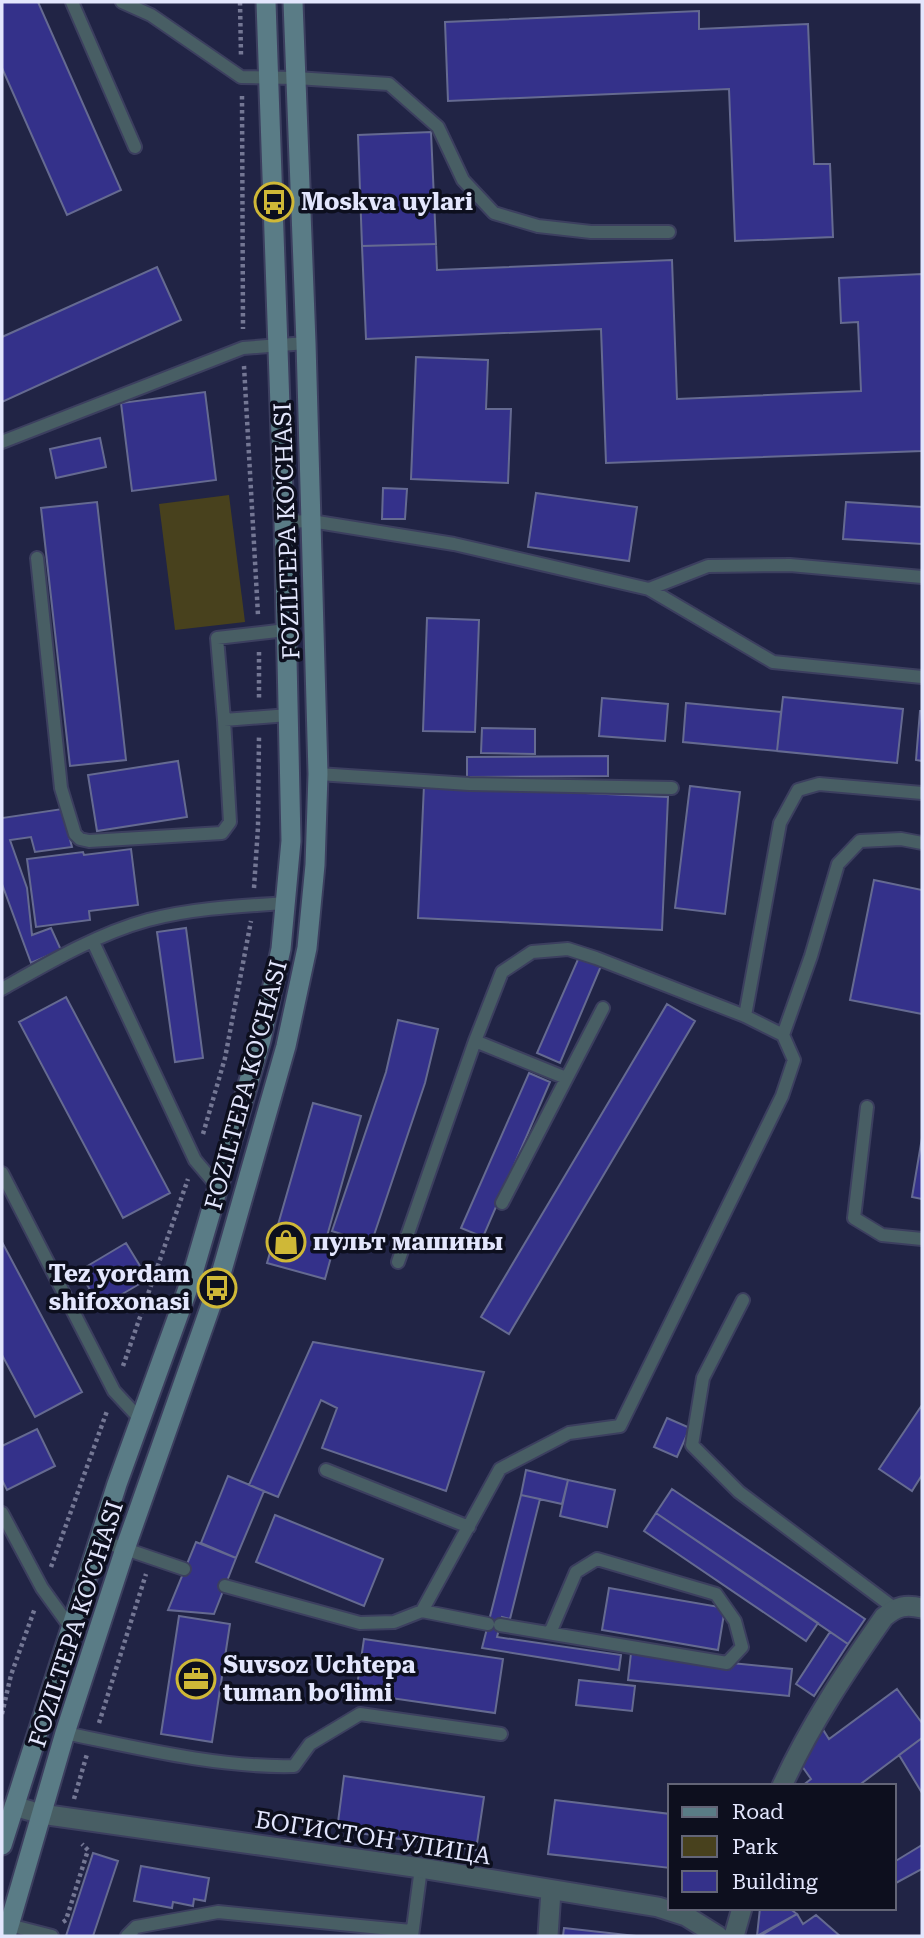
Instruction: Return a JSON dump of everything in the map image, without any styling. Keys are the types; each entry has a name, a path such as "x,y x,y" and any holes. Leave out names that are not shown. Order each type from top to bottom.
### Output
{"main road":[{"name":"FOZILTEPA KO'CHASI","path":"2,1845 99,1540 191,1280 264,1028 281,949 291,841 284,522 266,2"},
{"name":"FOZILTEPA KO'CHASI","path":"8,1931 65,1733 125,1549 217,1288 286,1046 298,997 312,904 318,774 312,521 293,2"}],"street":[{"path":"783,1784 799,1749 836,1686 884,1617 894,1608 907,1604 922,1608"},
{"name":"БОГИСТОН УЛИЦА","path":"14,1806 41,1814 421,1868 658,1907 686,1916 718,1936"},
{"path":"548,1936 551,1891"},
{"path":"734,1936 741,1910"}],"lane":[{"path":"72,2 135,147"},
{"path":"122,2 151,15 242,77 389,84 438,127 463,180 494,213 538,226 578,231 669,232"},
{"path":"2,442 243,348 306,343"},
{"path":"284,522 312,521 454,544 649,589 773,662 922,677"},
{"path":"37,558 61,788 75,834 80,839 89,841 222,833 226,830 230,822 217,638 286,630"},
{"path":"649,589 708,566 790,565 922,577"},
{"path":"224,720 289,715"},
{"path":"318,774 469,784 672,788"},
{"path":"745,1016 780,823 798,790 819,784 922,793"},
{"path":"783,1035 811,956 838,864 860,841 901,839 922,843"},
{"path":"2,989 93,942 148,920 220,907 287,903"},
{"path":"93,942 195,1160 218,1187"},
{"path":"398,1262 475,1041 502,972 532,952 568,949 596,958 745,1016 783,1035 794,1060 782,1096 620,1426 569,1433 500,1469 422,1611"},
{"path":"502,1203 603,1008"},
{"path":"475,1041 566,1078"},
{"path":"867,1107 854,1218 882,1235 922,1239"},
{"path":"2,1174 114,1391 140,1419"},
{"path":"743,1300 704,1378 692,1445 739,1492 894,1608"},
{"path":"326,1470 469,1527"},
{"path":"2,1513 42,1588 71,1628"},
{"path":"99,1540 184,1569"},
{"path":"225,1586 360,1623 394,1622 422,1611 494,1624 727,1663 742,1647 735,1621 716,1594 597,1559 576,1572 550,1633"},
{"path":"65,1733 262,1767 294,1766 310,1744 360,1714 501,1734"},
{"path":"127,1936 136,1927 218,1912 332,1922 412,1934 421,1868"},
{"path":"332,1922 333,1936"},
{"path":"8,1931 48,1935"}],"path":[{"path":"2,1714 11,1675 195,1160 225,1058 248,946 258,827 259,633 244,404 240,2"},
{"path":"73,1506 80,1509"},
{"path":"74,1800 150,1558"},
{"path":"48,1935 66,1920 88,1850 75,1837"}],"green space":[{"path":"229,495 245,622 175,630 159,504"}],"building":[{"path":"2,2 38,2 121,190 67,215 2,68"},
{"path":"699,11 699,29 808,24 814,164 830,164 833,237 735,241 729,89 448,101 445,22"},
{"path":"431,132 436,244 362,246 358,135"},
{"path":"436,244 437,270 672,260 677,399 861,391 858,322 841,323 839,278 922,274 922,451 606,463 601,329 366,339 362,246"},
{"path":"157,267 181,320 2,402 2,337"},
{"path":"416,357 488,360 486,409 511,409 508,483 411,479"},
{"path":"205,392 216,480 132,491 121,403"},
{"path":"100,438 106,467 56,478 50,449"},
{"path":"383,488 407,489 405,519 382,519"},
{"path":"536,493 637,507 629,561 528,547"},
{"path":"97,502 126,760 70,766 41,508"},
{"path":"846,502 922,507 922,544 843,539"},
{"path":"427,618 479,620 475,732 423,731"},
{"path":"783,697 903,709 897,763 777,751"},
{"path":"602,698 668,704 665,741 599,736"},
{"path":"686,703 781,712 777,751 683,742"},
{"path":"922,711 922,761 916,760"},
{"path":"482,728 535,729 535,754 481,753"},
{"path":"608,756 608,776 467,777 467,757"},
{"path":"178,761 187,817 97,831 88,775"},
{"path":"424,785 668,797 662,930 418,918"},
{"path":"690,786 740,792 725,914 675,908"},
{"path":"62,809 72,847 35,852 31,837 10,840 27,888 32,935 51,928 61,950 31,963 2,884 2,818"},
{"path":"131,849 138,905 89,911 90,920 36,927 27,859"},
{"path":"874,880 922,890 922,1014 850,1000"},
{"path":"186,928 203,1058 175,1062 157,932"},
{"path":"579,957 601,966 560,1063 537,1053"},
{"path":"66,997 170,1193 123,1218 19,1022"},
{"path":"667,1004 695,1021 509,1334 481,1317"},
{"path":"398,1020 438,1029 425,1083 371,1244 332,1231 386,1072"},
{"path":"529,1073 550,1082 483,1237 461,1228"},
{"path":"313,1103 361,1116 327,1236 336,1239 325,1279 267,1263"},
{"path":"922,1138 922,1199 912,1197"},
{"path":"2,1242 82,1392 35,1417 2,1355"},
{"path":"126,1243 148,1279 100,1307 79,1271"},
{"path":"313,1342 484,1372 446,1491 322,1448 337,1408 321,1400 278,1497 249,1485"},
{"path":"922,1405 922,1475 912,1491 879,1469"},
{"path":"667,1418 690,1428 677,1457 654,1447"},
{"path":"37,1429 55,1466 7,1490 2,1480 2,1446"},
{"path":"526,1470 568,1480 562,1504 521,1495"},
{"path":"228,1476 264,1491 236,1558 201,1543"},
{"path":"568,1480 615,1490 607,1527 560,1516"},
{"path":"672,1489 865,1619 848,1644 656,1513"},
{"path":"521,1495 540,1499 510,1619 502,1617 497,1637 621,1655 619,1670 482,1648"},
{"path":"656,1513 818,1623 806,1641 644,1531"},
{"path":"275,1515 383,1559 364,1606 256,1562"},
{"path":"196,1542 236,1558 214,1614 168,1610"},
{"path":"609,1588 725,1608 718,1650 602,1630"},
{"name":"Suvsoz Uchtepa tuman boʻlimi","path":"179,1616 230,1624 212,1742 161,1734"},
{"path":"830,1632 848,1644 814,1696 796,1684"},
{"path":"364,1639 503,1659 495,1713 356,1693"},
{"path":"631,1653 792,1669 789,1696 628,1680"},
{"path":"579,1680 635,1686 632,1711 576,1705"},
{"path":"897,1689 922,1723 922,1738 861,1784 805,1784 811,1779 797,1759 822,1728 829,1739"},
{"path":"922,1738 922,1793 899,1755"},
{"path":"344,1776 484,1797 476,1850 337,1830"},
{"path":"555,1800 668,1814 668,1868 548,1854"},
{"path":"922,1845 922,1869 896,1883 896,1861"},
{"path":"93,1853 118,1861 93,1936 66,1936"},
{"path":"141,1866 209,1878 205,1901 194,1899 193,1906 173,1902 172,1908 134,1901"},
{"path":"760,1910 792,1910 797,1914 757,1936"},
{"path":"797,1914 803,1924 816,1915 840,1936 760,1936"},
{"path":"564,1928 636,1936 563,1936"}],"place":[{"name":"Moskva uylari","path":"274,202"},
{"name":"пульт машины","path":"286,1242"},
{"name":"Tez yordam shifoxonasi","path":"217,1288"},
{"name":"Suvsoz Uchtepa tuman boʻlimi","path":"196,1679"}]}
